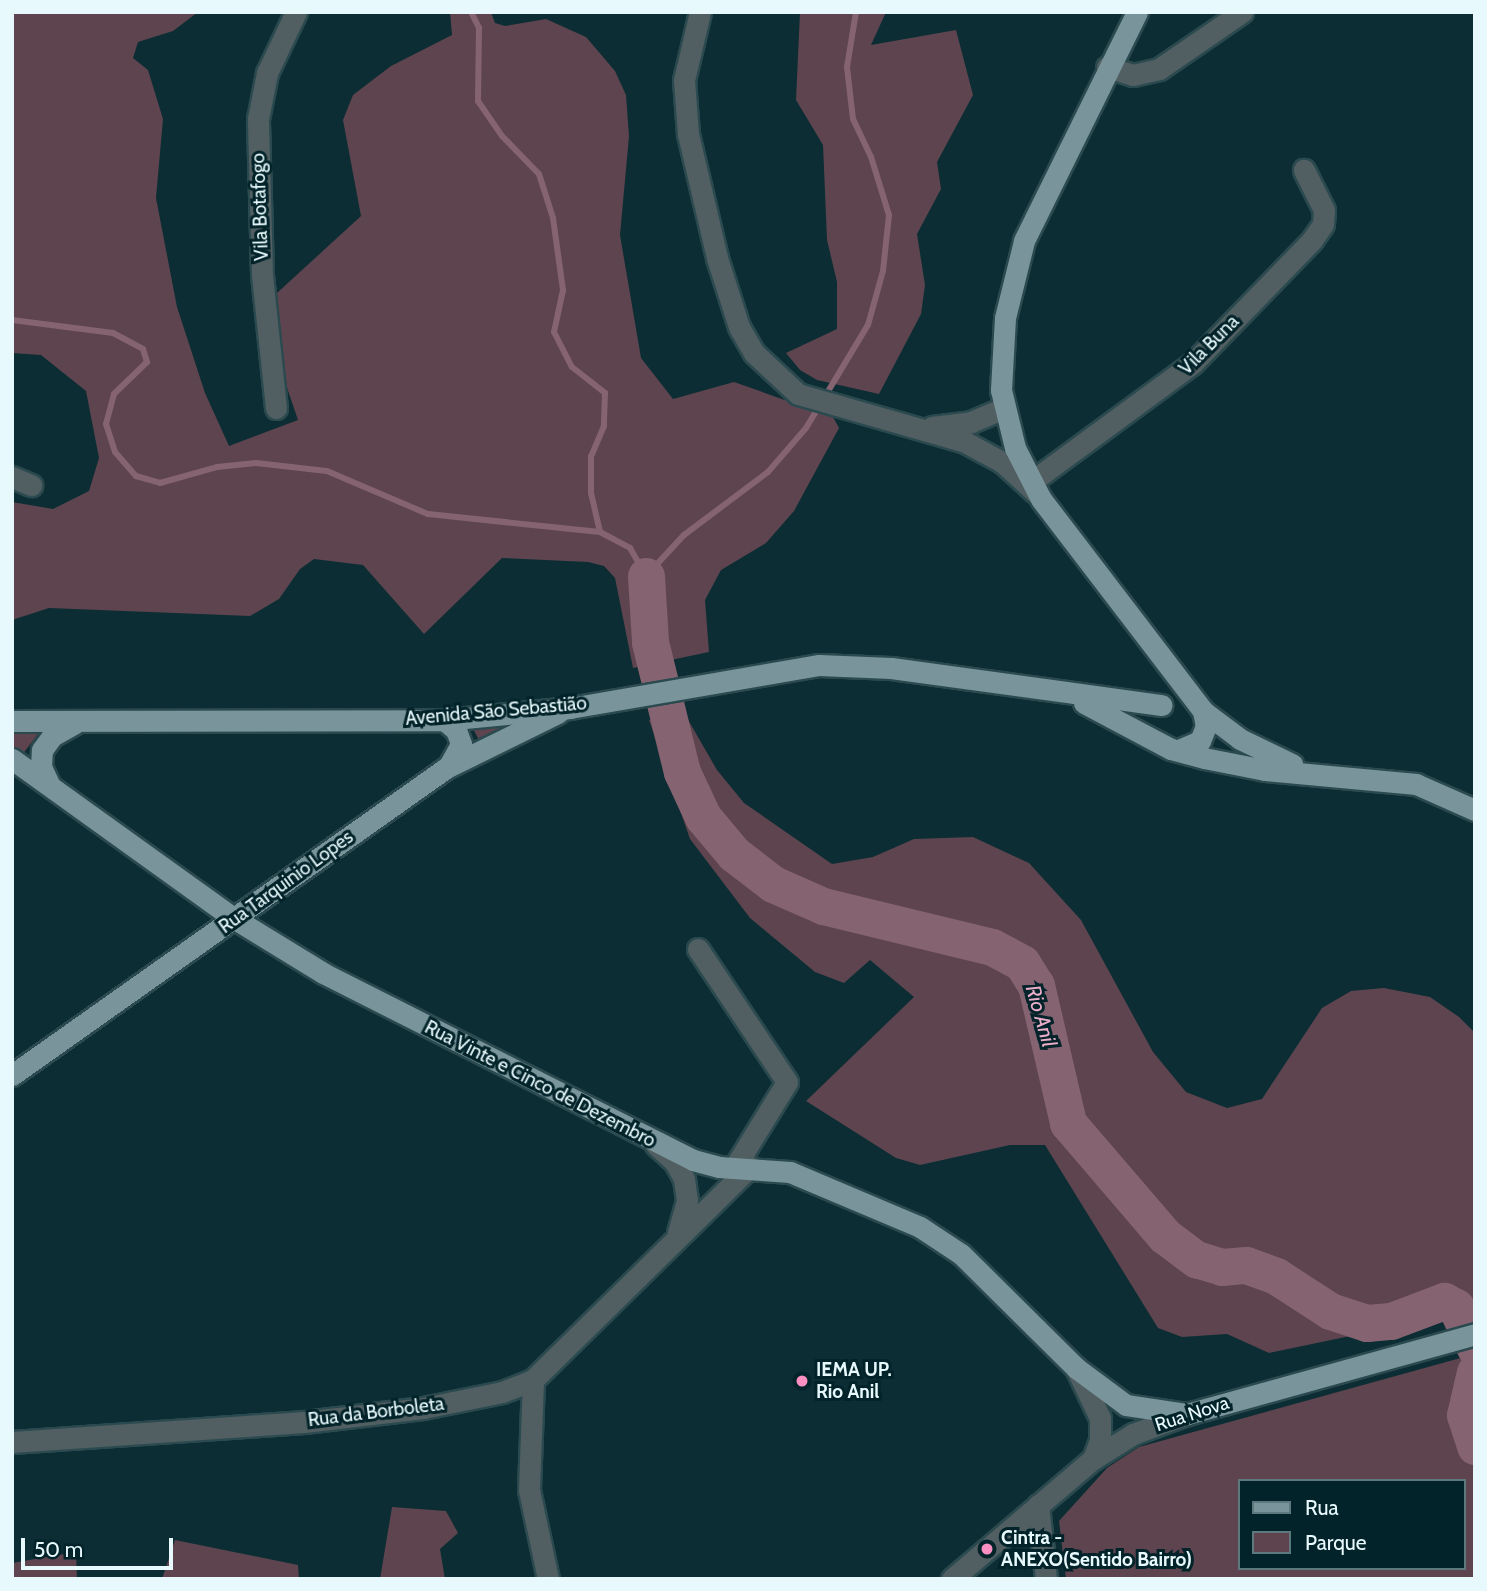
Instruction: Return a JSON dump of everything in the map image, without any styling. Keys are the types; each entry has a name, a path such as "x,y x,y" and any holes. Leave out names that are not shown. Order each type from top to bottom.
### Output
{"main road":[{"path":"1128,614 1158,664 1163,704 1153,723 1171,747 1200,741 1206,726 1200,708 1036,491 1004,408 1001,357 1013,277 1040,203 1137,12"},
{"name":"Avenida São Sebastião","path":"12,721 444,720 570,708 787,667 855,664 1057,694 1163,704"},
{"name":"Avenida São Sebastião","path":"1057,694 1096,708 1171,747 1243,767 1321,772"},
{"path":"1163,704 1181,698 1268,755 1321,772 1416,784 1475,810"},
{"name":"Rua Tarquinio Lopes","path":"12,1074 446,768 570,708"},
{"path":"444,720 456,730 461,744 446,768"},
{"path":"49,784 41,767 42,750 52,736 76,722"},
{"name":"Rua Vinte e Cinco de Dezembro","path":"12,759 235,919 323,973 651,1141 707,1165 790,1172 920,1227 978,1270 1076,1367 1126,1405 1187,1414"},
{"name":"Rua Nova","path":"1187,1414 1475,1334"}],"street":[{"name":"Vila Botafogo","path":"276,408 262,274 258,119 267,73 296,12"},
{"path":"700,12 684,92 709,228 747,342 779,381 809,399 928,428 991,454 1036,491"},
{"path":"1107,67 1133,75 1158,69 1242,12"},
{"name":"Vila Buna","path":"1036,491 1192,363 1312,240 1323,224 1324,210 1304,170"},
{"path":"928,428 971,422 1004,408"},
{"name":"Rua da Borboleta","path":"12,1442 304,1422 423,1408 488,1396 533,1380 742,1167 787,1082 698,949"},
{"name":"Rua da Borboleta","path":"651,1141 675,1162 684,1179 687,1201 677,1235"},
{"name":"Rua Vinte e Cinco de Dezembro","path":"1076,1367 1100,1418 1100,1440 1093,1459"},
{"path":"533,1380 529,1490 548,1579"},
{"name":"Rua Nova","path":"952,1579 1093,1459 1133,1434 1187,1414"},
{"path":"1038,1505 1046,1579"}],"green space":[{"path":"12,12 198,12 173,31 138,42 133,58 148,70 163,119 156,198 177,307 205,393 229,446 298,420 283,376 277,293 361,216 343,120 353,95 391,66 452,35 450,12 491,12 495,23 505,26 546,19 586,37 615,71 626,95 629,136 620,235 641,358 673,399 734,382 833,417 839,428 794,511 766,543 721,570 705,600 709,652 633,668 615,578 604,566 588,562 502,558 424,634 363,565 314,559 300,569 279,599 250,616 49,608 12,620 12,502 53,509 89,491 99,458 86,391 41,355 12,353"},
{"path":"800,12 886,12 871,45 956,30 973,95 937,162 941,189 917,234 925,285 921,314 879,394 817,380 800,370 786,353 837,329 837,282 827,240 823,145 796,100"},
{"path":"683,711 717,770 744,803 832,864 873,857 914,839 973,837 1029,863 1081,920 1153,1052 1186,1092 1227,1108 1262,1099 1322,1008 1351,991 1384,988 1430,997 1459,1017 1475,1033 1475,1310 1269,1353 1227,1334 1182,1337 1158,1328 1045,1145 1010,1145 920,1165 896,1158 806,1101 914,997 870,960 844,983 815,972 750,918 690,839 649,720"},
{"path":"528,721 479,740 471,725"},
{"path":"12,730 36,730 38,734 22,755 12,749"},
{"path":"1475,1354 1475,1579 1066,1579 1059,1521 1107,1468 1139,1447"},
{"path":"392,1507 446,1511 458,1533 440,1549 445,1579 380,1579"},
{"path":"175,1540 298,1565 299,1579 162,1579"},
{"path":"76,1552 77,1579 12,1579 12,1563"}],"waterway":[{"path":"471,12 479,28 478,101 502,136 539,174 553,218 563,290 554,332 572,367 605,393 604,426 591,456 591,493 600,532"},
{"path":"12,320 113,333 143,349 147,362 114,394 106,424 115,452 136,476 160,483 217,467 256,463 327,471 428,514 600,532 630,548 646,576 684,535 768,472 806,428 868,325 883,271 889,215 871,157 853,119 847,67 856,12"},
{"name":"Rio Anil","path":"646,576 650,642 682,772 703,817 734,854 773,884 823,906 992,947 1022,963 1036,985 1068,1123 1165,1236 1196,1259 1222,1267 1246,1265 1276,1276 1330,1311 1367,1323 1391,1321 1444,1301 1456,1307 1475,1348"},
{"name":"Rio Anil","path":"1475,1372 1465,1415 1475,1446"}],"place":[{"name":"IEMA UP. Rio Anil","path":"802,1381"},
{"name":"Cintra - ANEXO(Sentido Bairro)","path":"987,1549"}]}
